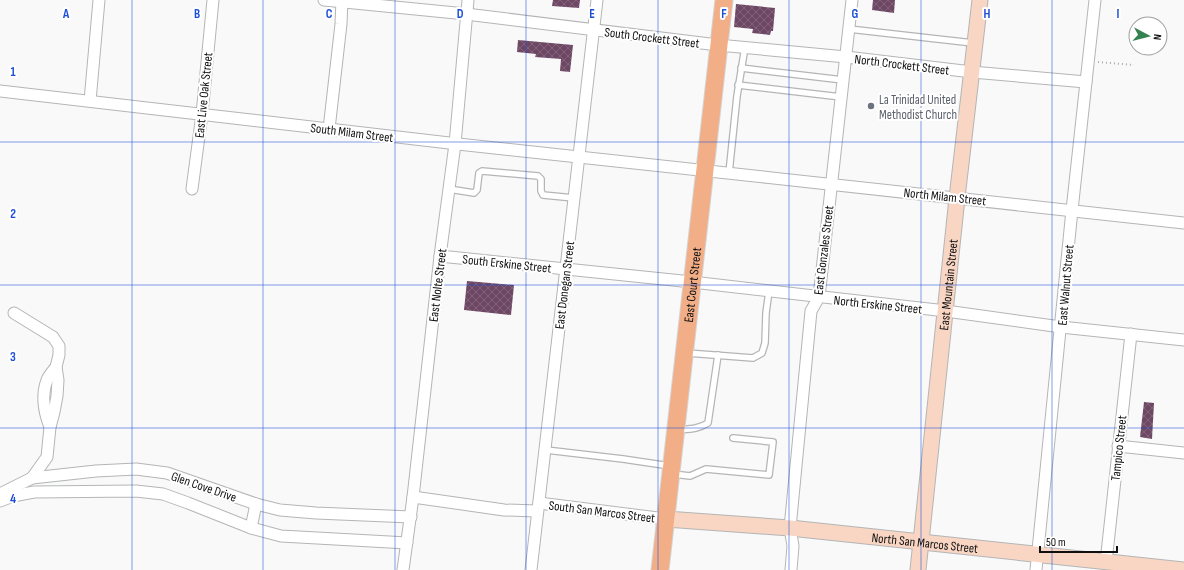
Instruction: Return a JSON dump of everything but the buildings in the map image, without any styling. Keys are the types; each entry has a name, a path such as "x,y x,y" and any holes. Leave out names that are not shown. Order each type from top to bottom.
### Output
{"main road":[{"name":"East Court Street","path":"660,570 724,0"}],"street":[{"path":"90,101 100,0"},
{"name":"East Live Oak Street","path":"192,190 202,114 212,0"},
{"name":"South Crockett Street","path":"324,0 466,14 718,44"},
{"name":"East Nolte Street","path":"403,570 413,498 440,256 455,144 468,0"},
{"name":"East Donegan Street","path":"531,570 597,0"},
{"name":"East Gonzales Street","path":"790,570 793,546 790,528 811,311 819,297 852,0"},
{"name":"East Mountain Street","path":"918,570 957,198 980,0"},
{"name":"East Walnut Street","path":"1036,570 1072,210 1095,0"},
{"path":"329,129 341,24 342,1"},
{"name":"North Crockett Street","path":"718,44 972,72 1086,82"},
{"name":"South Milam Street","path":"0,91 455,144 705,171"},
{"name":"North Milam Street","path":"705,171 832,183 1184,223"},
{"name":"South Erskine Street","path":"440,256 692,282"},
{"name":"North Erskine Street","path":"692,282 1184,340"},
{"path":"14,313 53,337 59,346 59,355 56,367 47,379 44,397 45,413 50,427 47,457 32,478"},
{"name":"Tampico Street","path":"1106,562 1131,334"},
{"path":"1118,446 1184,453"},
{"path":"47,457 58,475"},
{"name":"Glen Cove Drive","path":"0,494 32,478 96,471 136,469 167,473 256,504 280,510 316,513 410,516"},
{"name":"Glen Cove Drive","path":"0,501 13,496 34,492 136,491 163,494 251,528 281,536 407,543"},
{"name":"South San Marcos Street","path":"413,498 504,510 538,507 666,519"},
{"path":"251,528 256,504"},
{"name":"North San Marcos Street","path":"666,519 790,528 1184,570"}],"lane":[{"path":"849,29 976,43"},
{"path":"728,173 738,85 745,47"},
{"path":"741,68 843,80"},
{"path":"738,85 841,97"},
{"path":"449,189 474,193 477,190 479,173 482,171 538,176 541,179 541,191 543,195 575,198"},
{"path":"684,352 752,358 762,353 765,343 766,313 769,291"},
{"path":"676,430 692,429 708,423 718,355"},
{"path":"546,450 623,459 690,476 706,468 769,475 773,442 733,438"}],"path":[{"path":"1088,61 1134,65"}],"place":[{"name":"La Trinidad United Methodist Church","path":"871,106"}]}
